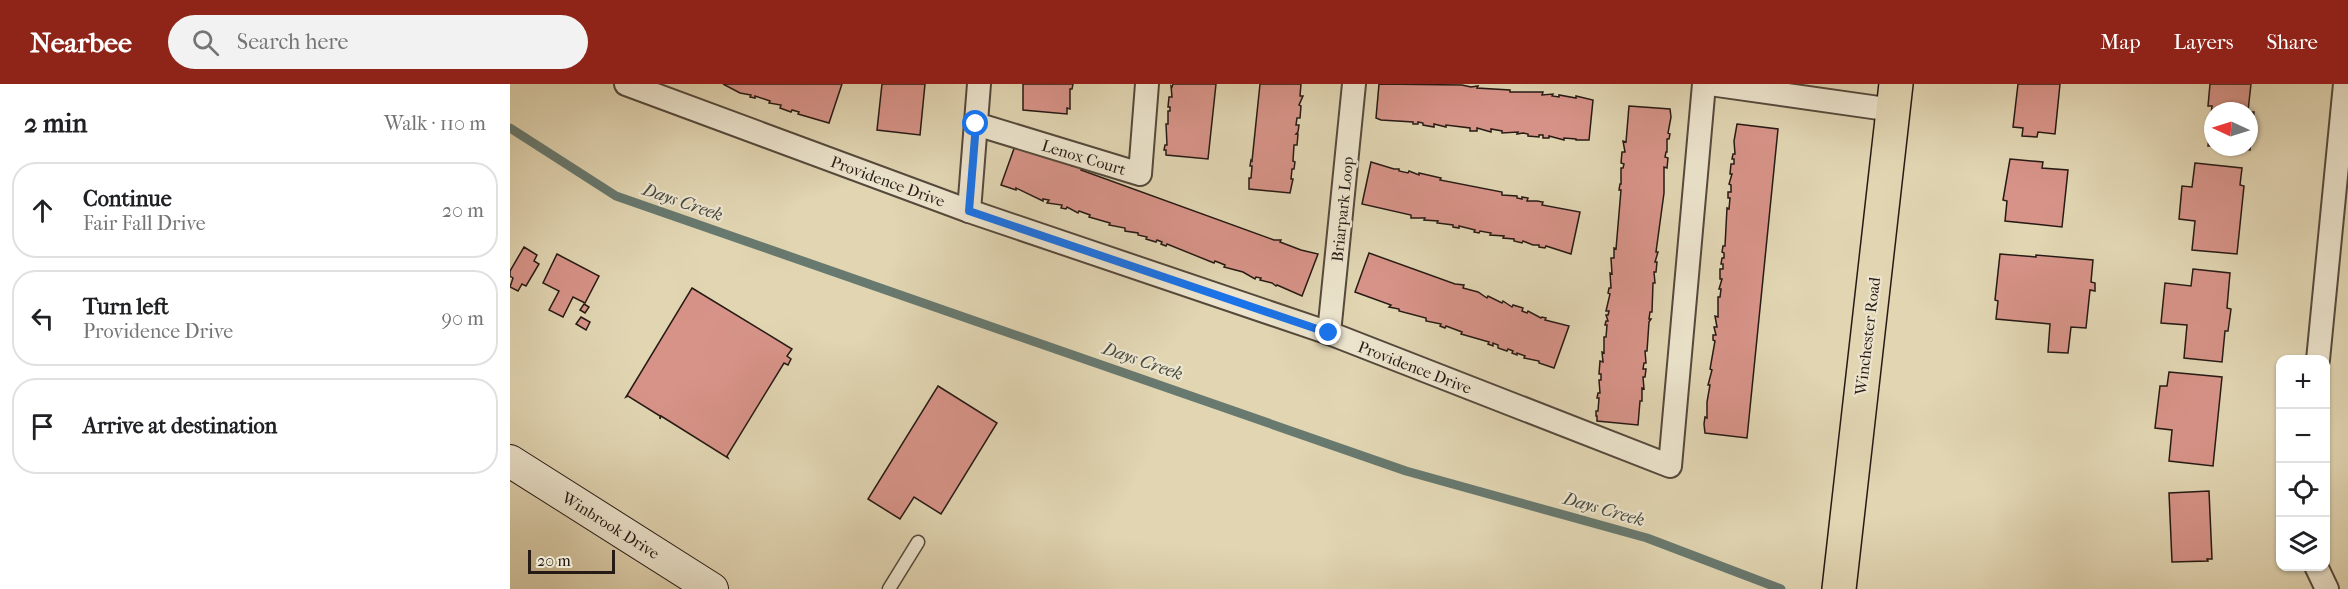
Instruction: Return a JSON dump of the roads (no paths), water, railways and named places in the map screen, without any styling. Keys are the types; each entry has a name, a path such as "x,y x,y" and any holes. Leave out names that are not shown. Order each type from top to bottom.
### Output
{"main road":[{"name":"Winchester Road","path":"1839,589 1894,97"}],"street":[{"name":"Providence Drive","path":"626,84 969,211 1329,333 1670,466 1704,84"},
{"path":"969,211 979,84"},
{"name":"Lenox Court","path":"976,124 1140,174 1147,84"},
{"name":"Briarpark Loop","path":"1329,333 1354,84"},
{"path":"1710,84 1894,97"},
{"path":"2318,355 2345,84"},
{"name":"Winbrook Drive","path":"510,461 712,589"},
{"path":"2318,571 2327,589"}],"lane":[{"path":"889,589 918,542"}],"waterway":[{"name":"Days Creek","path":"510,128 616,196 1406,471 1647,538 1781,589"}]}
